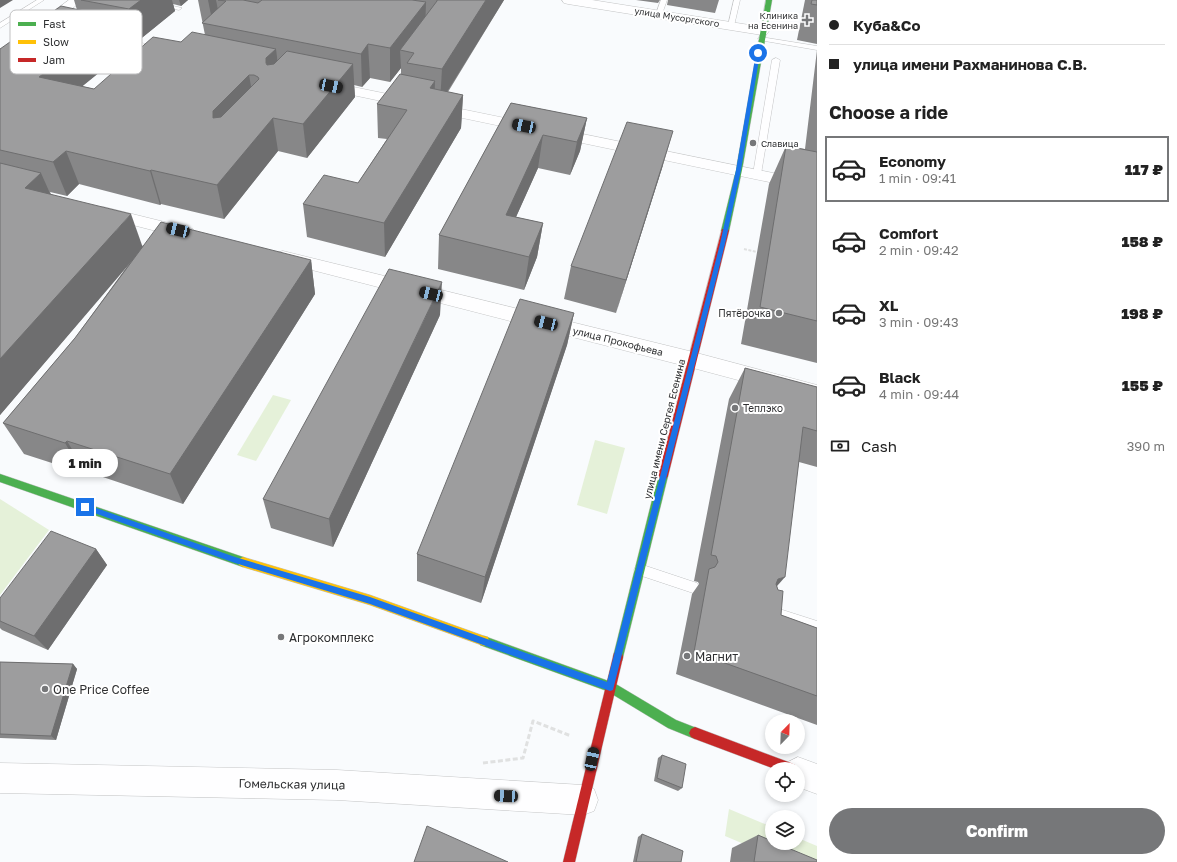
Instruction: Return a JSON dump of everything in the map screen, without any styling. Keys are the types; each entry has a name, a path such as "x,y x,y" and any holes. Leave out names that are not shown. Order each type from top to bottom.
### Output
{"street":[{"path":"64,10 77,0"},
{"name":"улица Мусоргского","path":"568,0 594,2 731,26 762,35"},
{"name":"улица имени Сергея Есенина","path":"569,862 610,687 722,244 739,170 769,0"},
{"path":"142,47 183,56"},
{"path":"0,58 10,51"},
{"path":"312,82 388,94 817,187"},
{"path":"90,209 200,236"},
{"name":"улица Прокофьева","path":"267,253 693,360 817,393"},
{"path":"0,478 235,560 370,600 610,687 672,724 772,762"},
{"path":"805,775 817,779"},
{"name":"Гомельская улица","path":"0,778 337,785 583,800"}],"lane":[{"path":"25,10 41,0"},
{"path":"659,14 664,0"},
{"path":"731,26 737,0"},
{"path":"151,3 179,8"},
{"path":"0,26 10,20"},
{"path":"762,35 817,48"},
{"path":"757,174 776,60"},
{"path":"640,570 693,587"},
{"path":"762,610 817,627"}],"green space":[{"path":"273,395 291,400 256,461 237,455"},
{"path":"595,440 625,448 607,514 577,505"},
{"path":"0,499 49,530 0,595"},
{"path":"729,809 765,824 765,850 805,850 805,841 817,846 817,862 786,862 725,836"}],"building":[{"path":"81,0 141,0 129,9"},
{"path":"218,0 243,0 258,3 262,0 412,0 426,2 390,48 368,44 361,54 202,23 226,1"},
{"path":"437,0 486,0 442,69 407,63 414,53 400,50"},
{"path":"812,0 817,0 817,5 811,4"},
{"path":"61,6 80,10 55,10"},
{"path":"192,32 276,49 266,58 267,65 274,64 287,51 353,64 303,124 273,118 217,185 66,151 53,162 0,150 0,49 10,42 10,74 43,74 39,77 94,89 111,74 142,74 142,47 153,37 181,42","holes":["249,75 258,77 259,79 221,117 213,118 213,111"]},
{"path":"400,74 435,81 430,88 463,95 384,223 303,204 324,175 358,183 407,110 377,104"},
{"path":"511,103 587,118 577,142 543,135 506,215 543,223 529,257 439,235"},
{"path":"627,122 673,131 626,280 571,266"},
{"path":"786,146 817,152 817,321 760,307"},
{"path":"0,163 41,173 25,188 131,214 0,359"},
{"path":"161,222 311,260 170,474 67,441 65,443 3,423 75,338"},
{"path":"389,269 442,282 329,519 263,499"},
{"path":"520,299 574,313 485,577 417,554"},
{"path":"745,368 817,387 817,431 803,427 785,577 778,579 776,584 778,590 783,591 781,615 817,628 817,696 694,652 709,569 715,567 718,562 716,556 711,555"},
{"path":"51,531 96,549 34,636 0,621 0,598"},
{"path":"0,662 73,664 51,736 0,734"},
{"path":"662,755 686,764 682,788 657,778"},
{"path":"427,826 508,862 414,862"},
{"path":"642,834 683,851 681,862 636,862"},
{"path":"758,835 765,838 765,850 793,850 817,860 817,862 754,862"}],"traffic: fast":[{"path":"725,231 739,170 769,0"},
{"path":"618,657 663,476"},
{"path":"0,478 243,562"},
{"path":"484,641 610,687 672,724 695,733"}],"traffic: slow":[{"path":"243,562 370,600 484,641"}],"traffic: jam":[{"path":"663,476 725,231"},
{"path":"569,862 618,657"},
{"path":"695,733 772,762"}],"place":[{"name":"Клиника на Есенина","path":"807,20"},
{"name":"Славица","path":"753,143"},
{"name":"Пятёрочка","path":"779,313"},
{"name":"Теплэко","path":"735,408"},
{"name":"Агрокомплекс","path":"281,637"},
{"name":"Магнит","path":"687,656"},
{"name":"One Price Coffee","path":"45,689"}],"route":[{"path":"85,507 235,560 370,600 610,687 722,244 739,170 758,53"}]}
